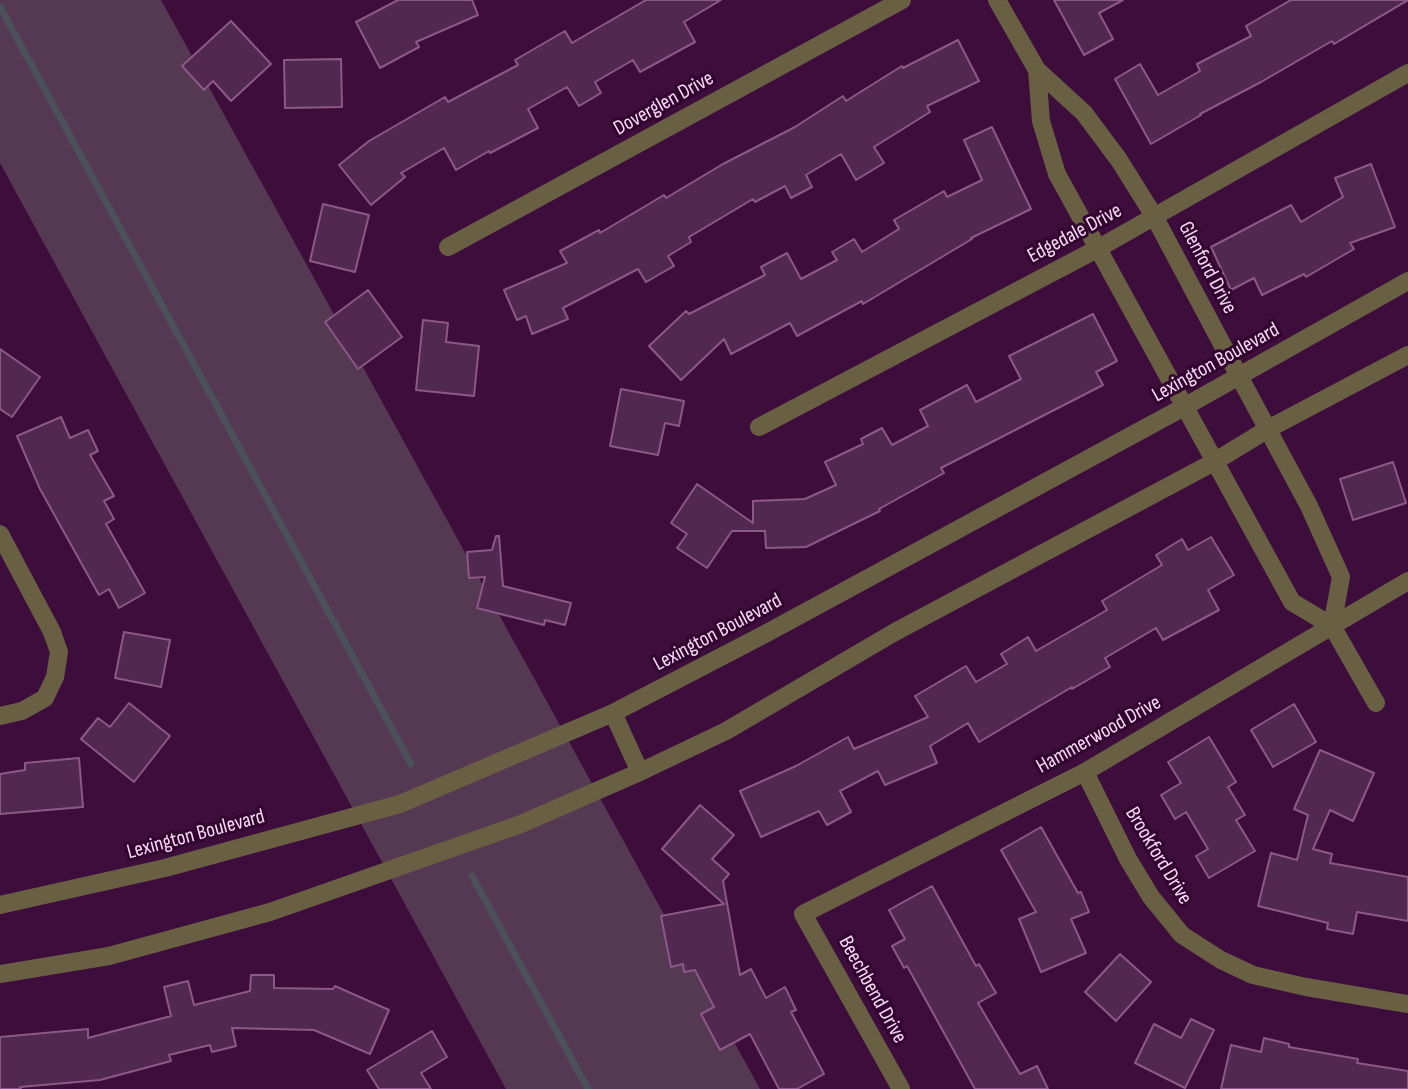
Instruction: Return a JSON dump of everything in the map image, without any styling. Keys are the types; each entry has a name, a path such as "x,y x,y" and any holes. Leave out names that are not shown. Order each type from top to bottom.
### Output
{"street":[{"name":"Doverglen Drive","path":"448,247 902,0"},
{"name":"Glenford Drive","path":"997,0 1037,70 1084,113 1119,160 1154,216 1240,376 1309,506 1341,577 1332,626"},
{"name":"Glenford Drive","path":"1037,70 1041,121 1057,174 1097,249 1292,602 1332,626 1376,702"},
{"name":"Edgedale Drive","path":"759,427 1097,249 1408,73"},
{"name":"Lexington Boulevard","path":"0,905 165,868 400,804 612,713 765,634 1184,407 1408,281"},
{"path":"0,974 109,956 270,912 521,824 640,772 726,732 895,632 1408,355"},
{"path":"0,534 52,632 59,652 55,677 45,698 22,711 0,716"},
{"name":"Hammerwood Drive","path":"803,914 1085,772 1408,581"},
{"path":"612,713 640,772"},
{"name":"Brookford Drive","path":"1085,772 1128,859 1151,897 1182,935 1221,960 1253,975 1408,1004"},
{"name":"Beechbend Drive","path":"803,914 901,1089"}],"shaded area":[{"path":"0,0 161,0 760,1089 506,1089 0,163"}],"building":[{"path":"398,0 472,0 478,15 416,42 419,47 380,68 356,22"},
{"path":"646,0 721,0 684,22 695,42 640,72 633,60 595,82 601,93 579,106 567,87 528,109 538,128 456,170 444,148 401,173 405,177 371,205 339,165 369,141 445,97 448,102 518,65 515,60 565,31 572,43"},
{"path":"1054,0 1123,0 1099,13 1113,39 1084,55"},
{"path":"1291,0 1408,0 1334,44 1332,41 1200,114 1151,144 1115,79 1140,64 1158,95 1200,71 1197,64 1251,36 1246,26"},
{"path":"231,21 271,64 231,101 213,81 204,90 182,66"},
{"path":"958,40 979,81 927,106 930,112 874,147 884,163 856,180 841,154 806,175 812,187 791,198 785,186 755,202 753,199 689,237 691,242 668,256 674,266 646,282 638,269 563,308 568,319 532,334 526,316 517,320 504,290 567,263 560,251 599,230 600,233 664,195 666,198 723,164 795,127 843,96 846,101 902,66 903,68"},
{"path":"341,59 342,107 285,108 284,60"},
{"path":"992,127 1031,209 971,238 863,304 862,301 797,336 790,323 731,354 724,339 681,380 649,346 686,311 689,314 765,275 761,267 787,253 801,279 837,260 832,252 854,239 862,252 899,229 894,220 944,191 947,197 982,180 964,140"},
{"path":"1371,164 1395,227 1350,243 1354,249 1306,277 1304,274 1262,295 1254,278 1231,290 1211,247 1291,205 1301,222 1343,197 1335,178"},
{"path":"323,204 369,215 355,272 310,261"},
{"path":"368,290 402,337 358,369 325,322"},
{"path":"1093,314 1117,361 1096,372 1103,385 941,468 944,473 879,509 880,511 806,547 766,548 765,531 732,531 707,568 677,548 687,534 671,523 697,484 753,523 753,501 805,499 836,485 825,462 863,444 861,439 882,428 892,445 928,426 920,410 967,385 976,402 1021,379 1009,356"},
{"path":"423,320 448,323 446,342 479,346 474,396 416,390"},
{"path":"0,349 40,377 12,417 0,409"},
{"path":"621,389 684,401 679,426 665,423 658,455 610,446"},
{"path":"61,417 70,438 88,430 98,451 90,455 114,496 104,501 114,519 106,524 145,593 119,608 109,589 99,595 40,489 17,436"},
{"path":"1393,462 1406,503 1353,520 1340,479"},
{"path":"496,536 499,536 503,586 571,603 565,625 545,620 544,625 477,608 485,577 469,578 467,552 492,550"},
{"path":"1211,537 1234,575 1208,590 1219,610 1163,640 1156,628 1105,658 1110,667 979,742 968,723 930,746 937,763 885,785 878,771 840,791 851,812 827,825 819,811 761,837 740,791 796,766 848,737 854,749 928,717 915,696 966,666 976,682 1007,664 1001,654 1028,637 1036,651 1107,610 1102,601 1162,565 1156,555 1182,539 1188,550"},
{"path":"124,632 170,640 161,687 115,678"},
{"path":"129,703 170,736 134,782 81,739 98,718 110,727"},
{"path":"1294,704 1316,742 1273,767 1251,730"},
{"path":"1209,737 1236,782 1228,787 1245,815 1236,820 1255,851 1209,878 1196,856 1208,849 1186,812 1175,819 1161,795 1181,783 1168,762"},
{"path":"1320,750 1374,773 1353,821 1330,810 1313,849 1332,854 1330,863 1408,877 1408,921 1357,912 1353,934 1327,929 1328,923 1258,906 1271,853 1297,860 1308,815 1294,809"},
{"path":"79,758 83,807 0,814 0,774 25,770 25,763"},
{"path":"700,805 734,835 712,859 729,874 723,881 740,975 751,969 766,998 785,987 796,1010 791,1012 824,1074 797,1089 779,1089 750,1034 720,1050 701,1014 714,1007 695,970 684,972 683,964 671,967 661,916 724,904 662,849"},
{"path":"1041,827 1078,893 1081,892 1089,912 1071,919 1086,953 1041,972 1019,919 1036,912 1001,850"},
{"path":"932,886 976,966 979,964 996,993 978,1003 1020,1074 1037,1066 1048,1089 975,1089 907,966 904,968 892,946 905,939 889,910"},
{"path":"1120,954 1151,982 1116,1021 1085,992"},
{"path":"251,975 274,975 274,988 333,989 335,986 389,1010 370,1054 314,1030 232,1028 236,1046 212,1052 210,1045 169,1055 171,1061 100,1080 0,1089 0,1037 88,1029 88,1038 171,1016 164,987 188,981 194,1005 250,991"},
{"path":"1191,1019 1214,1030 1185,1088 1135,1063 1154,1024 1181,1038"},
{"path":"432,1031 447,1057 421,1073 431,1089 379,1089 367,1070"},
{"path":"1264,1038 1289,1044 1289,1047 1358,1059 1357,1063 1408,1071 1408,1089 1221,1089 1231,1045 1261,1052"}],"waterway":[{"path":"0,7 411,764"},
{"path":"472,876 588,1089"}]}
